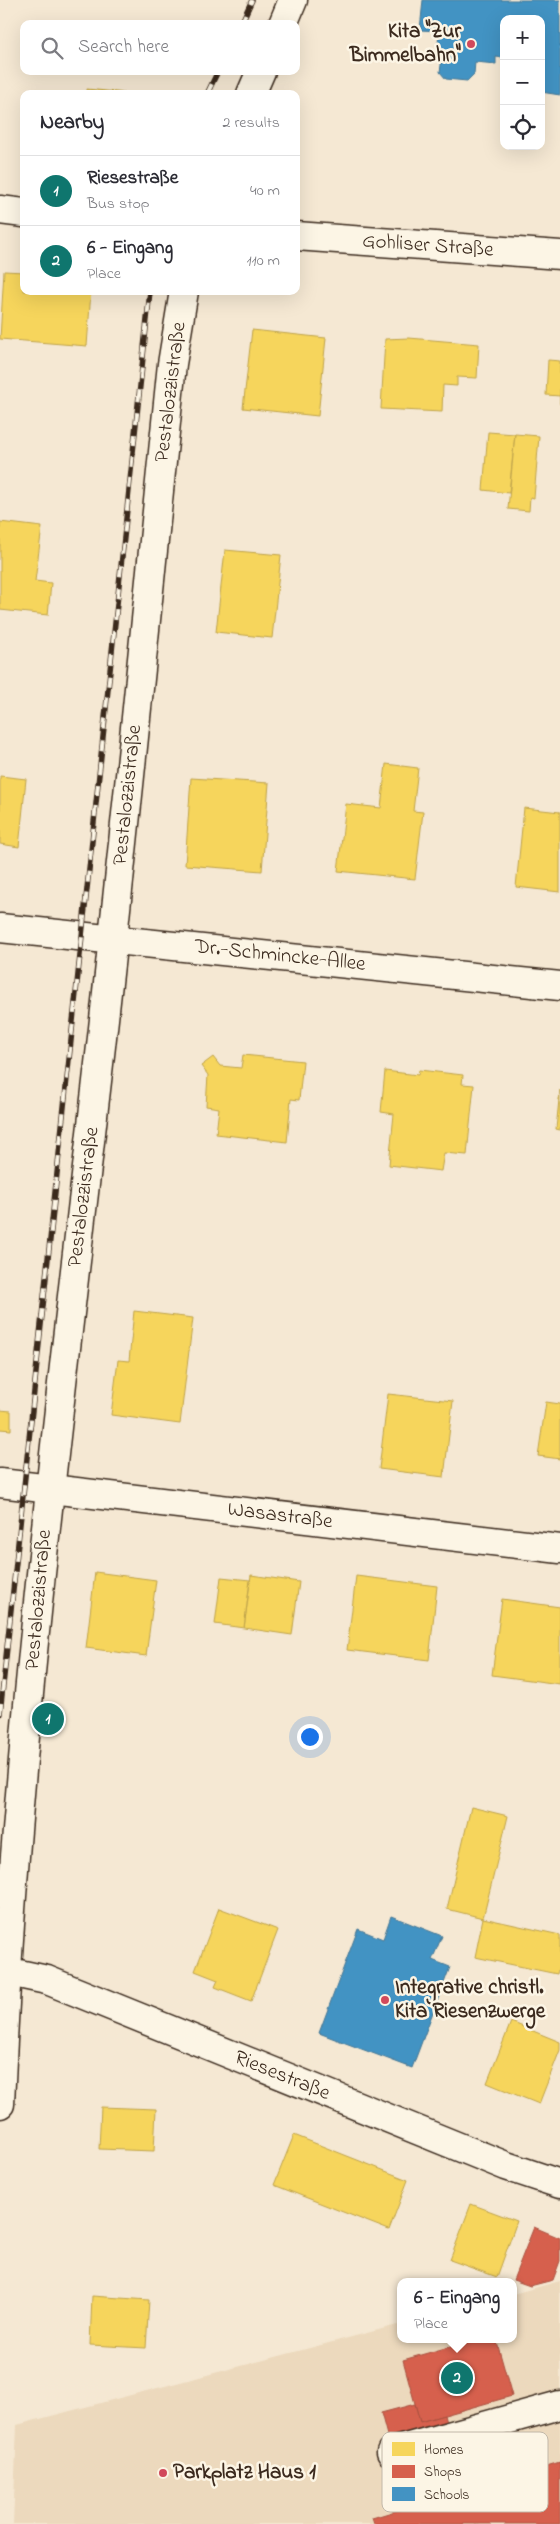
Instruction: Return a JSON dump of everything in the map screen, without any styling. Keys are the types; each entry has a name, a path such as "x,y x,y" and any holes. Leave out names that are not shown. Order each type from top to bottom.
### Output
{"street":[{"path":"285,20 293,0"},
{"path":"253,90 259,75"},
{"path":"0,210 20,212"},
{"name":"Gohliser Straße","path":"300,236 560,255"},
{"name":"Pestalozzistraße","path":"0,2104 3,1970 50,1489 114,938 172,364 183,295"},
{"name":"Dr.-Schmincke-Allee","path":"0,928 114,938 560,986"},
{"name":"Wasastraße","path":"0,1483 560,1549"},
{"name":"Riesestraße","path":"3,1970 48,1980 506,2166 559,2184"},
{"path":"463,2432 560,2405"}],"shaded area":[{"path":"560,2281 560,2524 13,2524 17,2425 397,2325 397,2343 517,2343 517,2293"}],"building: Homes":[{"path":"4,271 20,272 20,295 91,295 87,346 0,339"},
{"path":"252,330 326,338 318,416 243,408"},
{"path":"409,338 479,344 477,378 457,377 457,386 443,385 442,412 381,409 385,339"},
{"path":"548,360 560,361 560,396 546,395"},
{"path":"488,432 515,434 509,493 483,490"},
{"path":"515,434 539,436 534,498 530,497 529,511 508,509"},
{"path":"0,522 42,527 35,581 51,583 48,615 0,610"},
{"path":"225,550 281,555 272,638 216,632"},
{"path":"386,764 418,768 413,811 423,812 415,879 338,871 346,804 381,808"},
{"path":"0,776 26,779 19,847 0,844"},
{"path":"191,778 269,783 262,871 185,865"},
{"path":"524,808 560,812 560,892 516,887"},
{"path":"243,1055 303,1061 299,1100 291,1099 287,1142 216,1134 219,1108 206,1106 208,1075 201,1066 213,1057 220,1066 241,1068"},
{"path":"419,1070 463,1075 462,1084 474,1085 467,1155 444,1153 441,1171 389,1165 394,1114 381,1112 385,1071 418,1075"},
{"path":"560,1090 560,1130 556,1129"},
{"path":"134,1311 193,1318 180,1424 111,1415 118,1360 129,1361"},
{"path":"388,1394 453,1401 444,1477 379,1469"},
{"path":"546,1402 560,1404 560,1459 538,1456"},
{"path":"0,1410 11,1411 11,1430 0,1429"},
{"path":"95,1572 156,1580 146,1656 86,1648"},
{"path":"251,1575 299,1582 292,1635 244,1628"},
{"path":"356,1576 437,1586 429,1660 347,1650"},
{"path":"221,1577 250,1580 244,1628 215,1624"},
{"path":"502,1599 560,1607 560,1684 492,1675"},
{"path":"471,1807 508,1816 483,1918 447,1909"},
{"path":"219,1908 278,1930 251,2001 215,1987 218,1980 195,1971"},
{"path":"483,1918 560,1935 560,1962 557,1974 475,1957"},
{"path":"511,2022 560,2042 560,2050 539,2104 487,2083"},
{"path":"101,2107 156,2109 154,2151 99,2149"},
{"path":"294,2135 408,2180 389,2230 274,2185"},
{"path":"471,2204 517,2221 497,2277 450,2260"},
{"path":"92,2296 149,2300 146,2348 90,2345"}],"building: Shops":[{"path":"534,2227 560,2238 560,2261 553,2280 530,2286 517,2281 517,2278 514,2278"},
{"path":"463,2343 497,2343 512,2396 420,2422 403,2360"},
{"path":"415,2404 420,2422 444,2415 447,2427 429,2432 386,2432 381,2413"},
{"path":"560,2462 560,2524 374,2524 372,2518 392,2512 548,2512 548,2466"}],"building: Schools":[{"name":"Kita \"Zur Bimmelbahn\"","path":"423,0 560,0 560,95 545,93 545,15 500,15 500,58 496,57 496,64 475,62 474,74 467,81 446,79 440,72 442,58 437,58 439,31 420,30"},
{"name":"Integrative christl. Kita Riesenzwerge","path":"391,1916 442,1936 432,1960 450,1967 412,2068 319,2033 358,1929 383,1939"}],"railway":[{"path":"243,20 252,0"},
{"path":"209,90 216,75"},
{"path":"0,1714 150,295"}],"place":[{"name":"Kita \"Zur Bimmelbahn\"","path":"471,44"},
{"name":"Riesestraße","path":"48,1719"},
{"name":"Integrative christl. Kita Riesenzwerge","path":"385,2000"},
{"name":"6 - Eingang","path":"457,2378"},
{"name":"Parkplatz Haus 1","path":"163,2473"}]}
